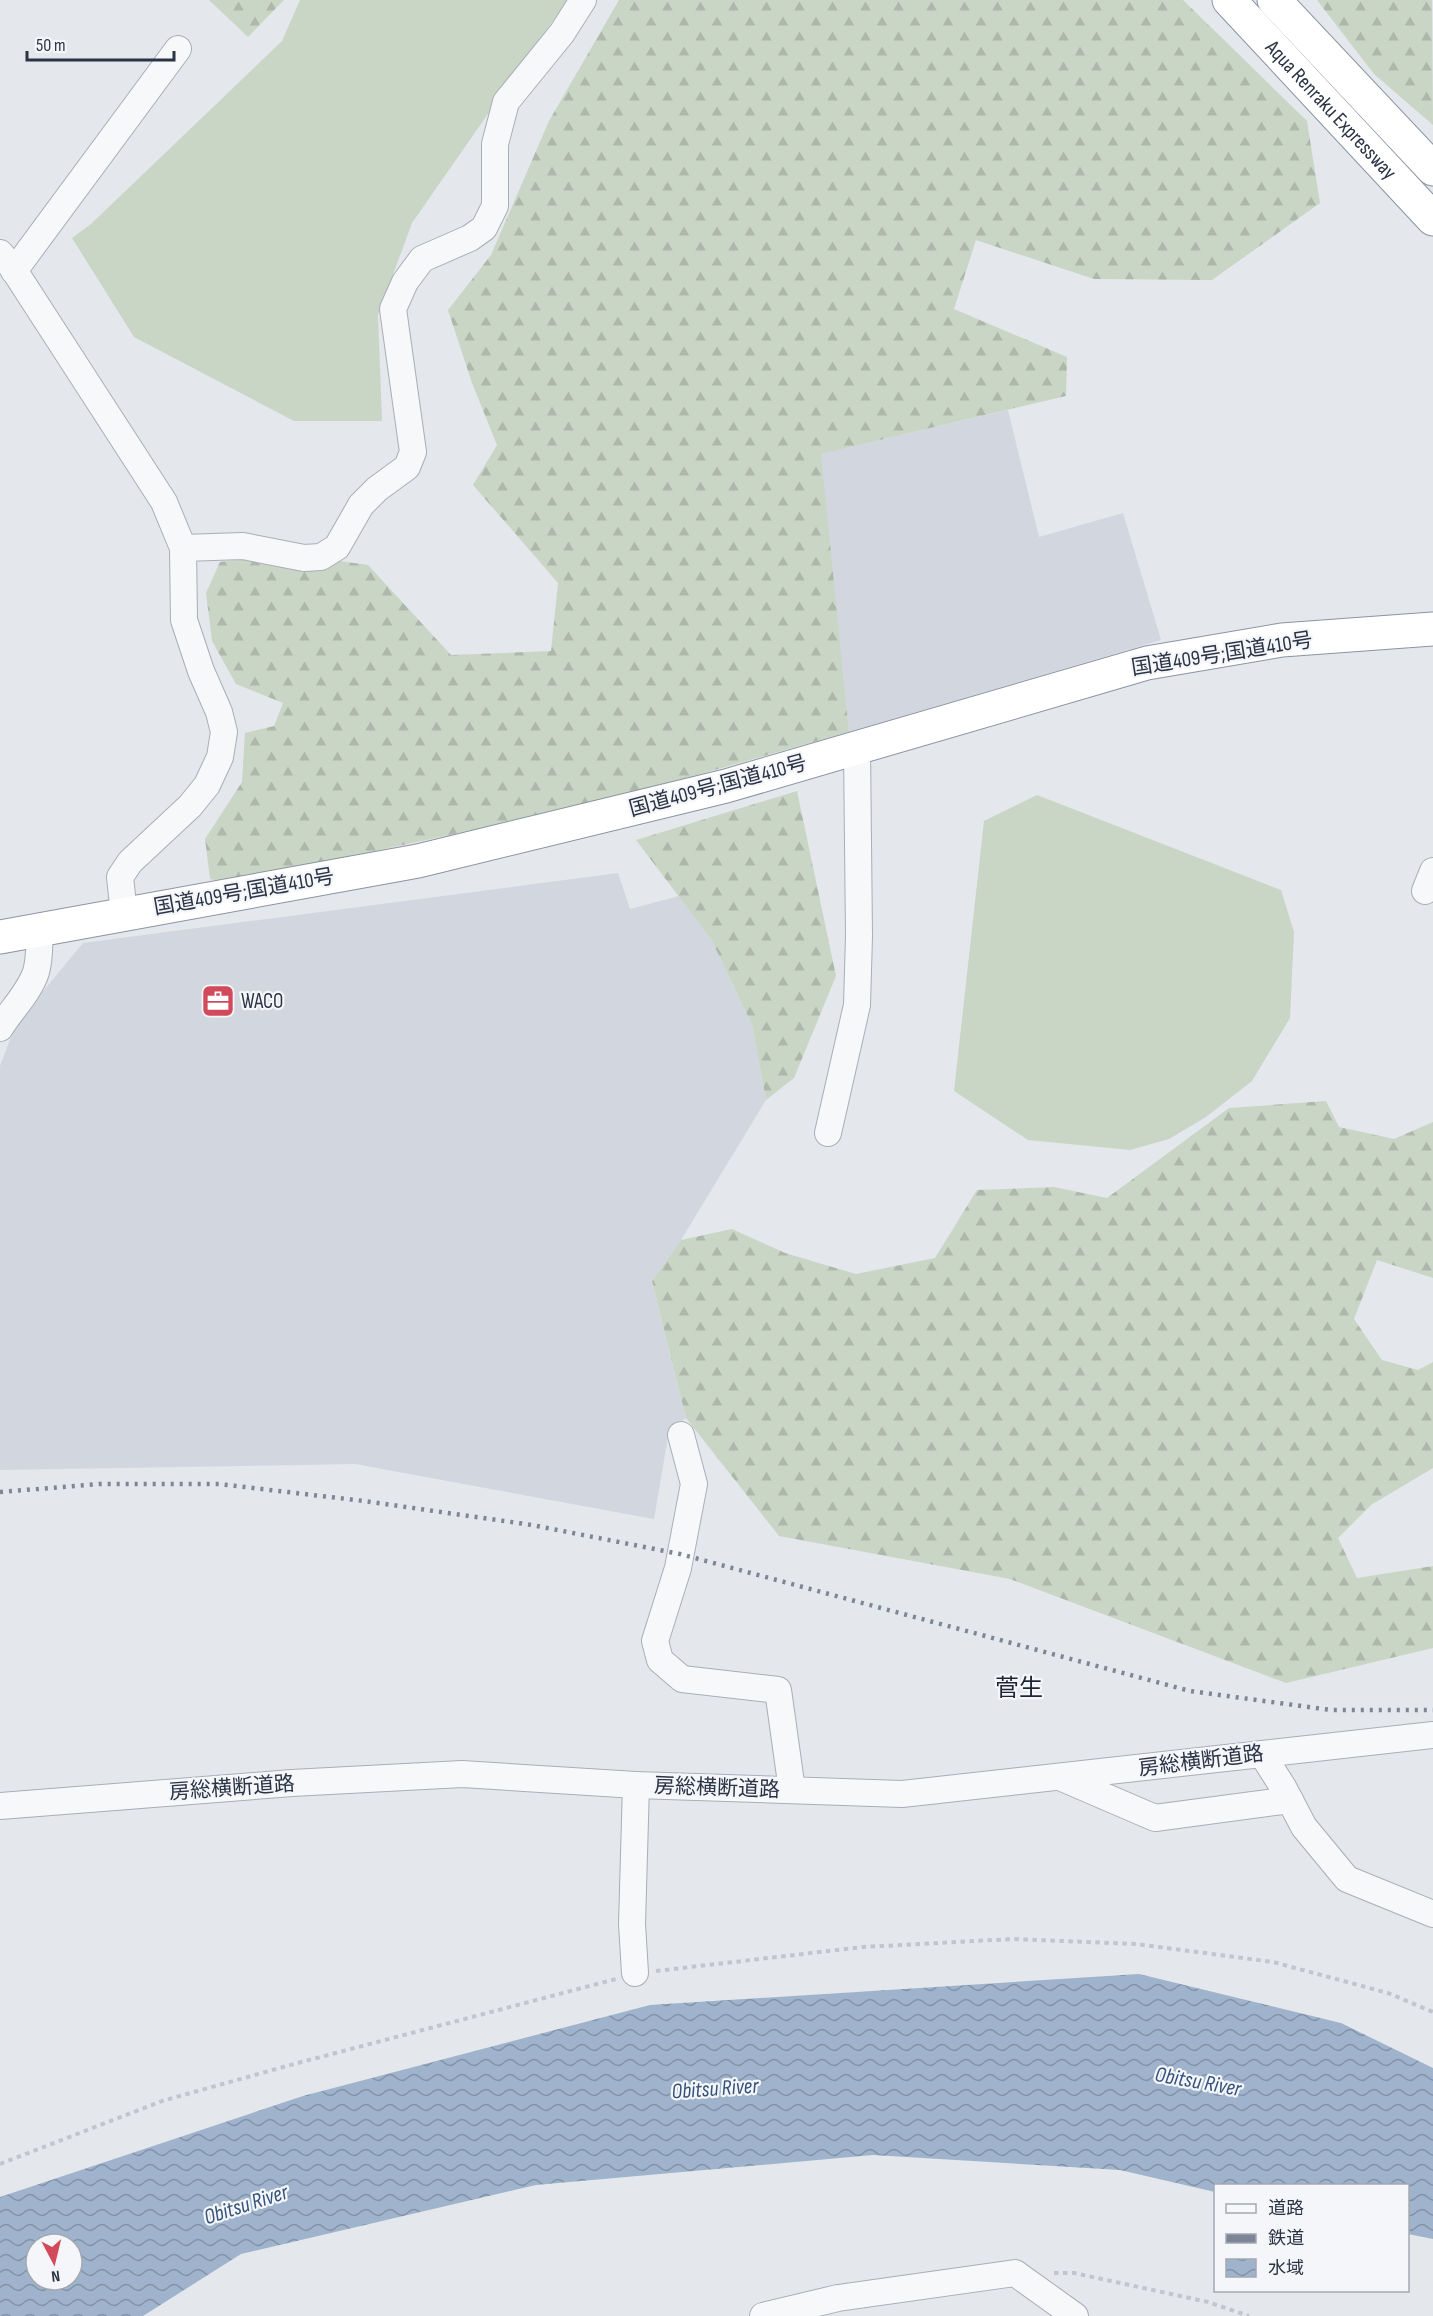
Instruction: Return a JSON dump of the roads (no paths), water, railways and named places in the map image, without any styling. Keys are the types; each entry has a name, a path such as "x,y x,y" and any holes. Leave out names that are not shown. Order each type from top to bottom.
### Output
{"highway":[{"name":"Aqua Renraku Expressway","path":"1229,0 1433,219"},
{"name":"Aqua Renraku Expressway","path":"1274,0 1433,169"},
{"name":"国道409号;国道410号","path":"0,937 418,861 726,786 1147,663 1282,640 1433,629"}],"street":[{"path":"183,548 243,546 304,558 321,556 337,547 361,505 377,489 407,467 413,452 393,309 405,282 422,259 470,238 484,228 495,206 495,144 506,102 562,33 583,0"},
{"path":"124,914 120,877 130,862 190,806 207,785 220,757 224,732 219,712 201,671 184,620 183,548 164,502 7,262 178,49"},
{"path":"828,1133 857,1005 859,936 857,749"},
{"path":"0,1028 26,992 36,972 40,929"},
{"path":"681,1435 694,1484 678,1568 655,1641 660,1660 682,1679 778,1690 792,1790"},
{"name":"房総横断道路","path":"0,1806 292,1783 462,1774 636,1785 902,1794 1433,1735"},
{"path":"1262,1754 1304,1827 1347,1879 1433,1914"},
{"path":"1060,1778 1155,1818 1290,1800"},
{"path":"635,1973 632,1924 636,1785"},
{"path":"763,2316 839,2307 1014,2273 1075,2316"}],"water":[{"name":"Obitsu River","path":"1139,1974 1341,2023 1433,2068 1433,2239 1409,2234 1409,2184 1214,2184 1214,2192 1120,2170 873,2155 536,2185 241,2254 143,2316 0,2316 0,2197 303,2096 650,2005"}],"railway":[{"path":"0,1492 100,1484 219,1484 364,1501 532,1525 680,1554 1190,1691 1331,1710 1433,1710"}],"place":[{"name":"WACO","path":"218,1001"}],"district":[{"name":"菅生","path":"1019,1688"}]}
